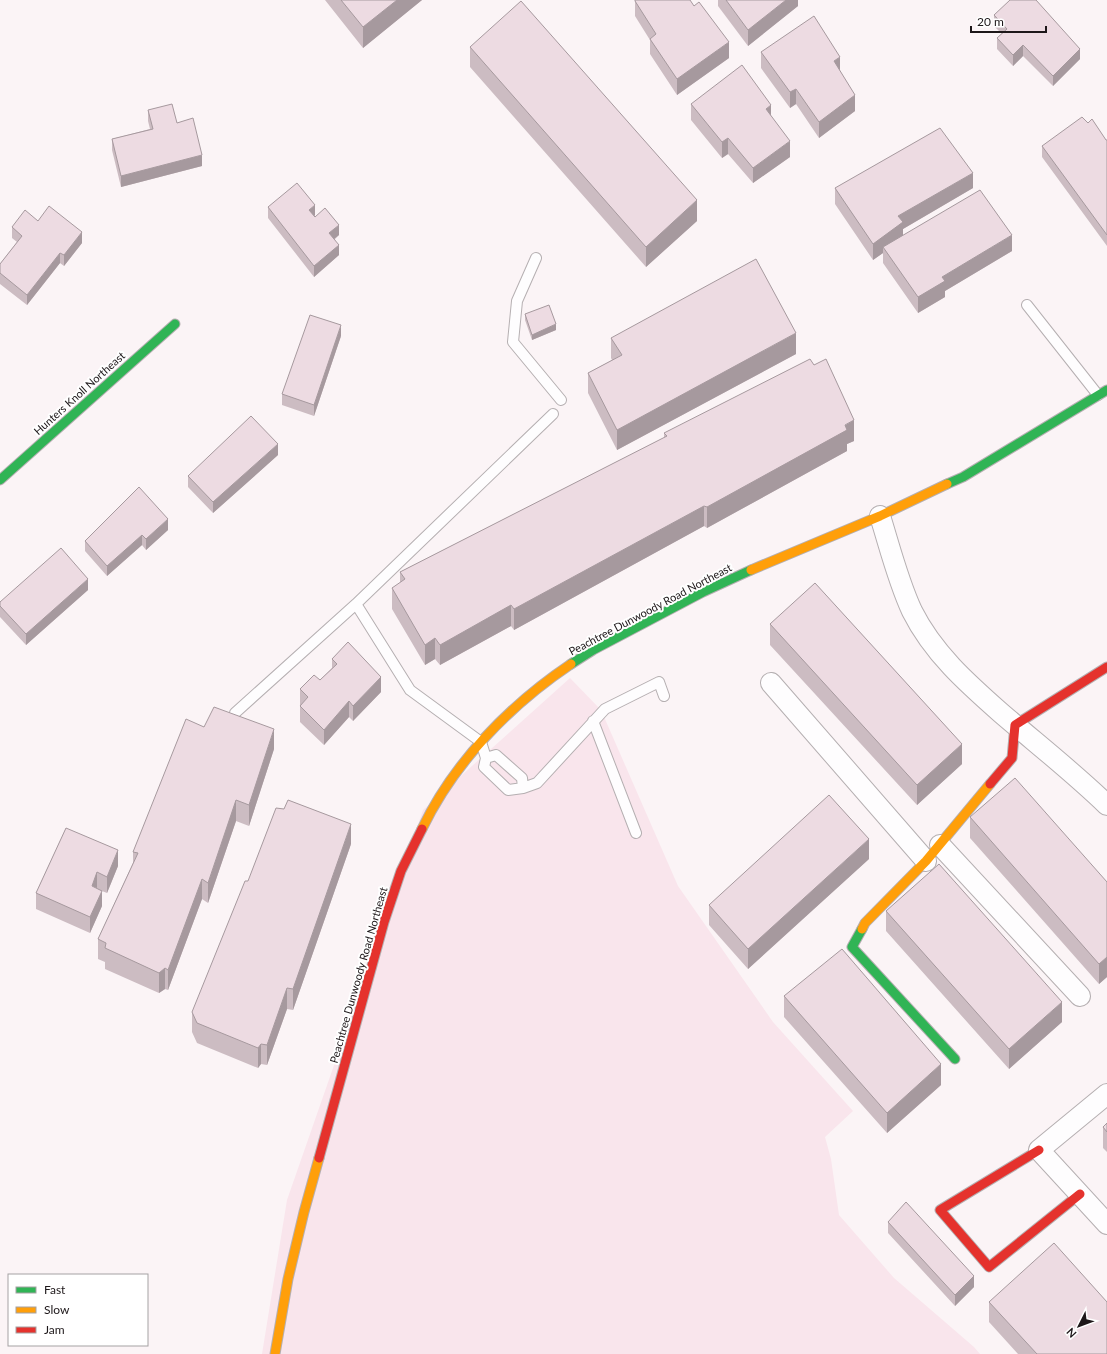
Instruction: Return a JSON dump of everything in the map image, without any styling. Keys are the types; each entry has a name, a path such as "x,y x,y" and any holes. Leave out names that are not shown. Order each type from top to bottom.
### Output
{"street":[{"name":"Hunters Knoll Northeast","path":"0,480 175,324"},
{"name":"Peachtree Dunwoody Road Northeast","path":"276,1354 288,1279 304,1212 384,922 401,871 426,820 451,780 482,742 516,707 552,677 593,650 703,592 762,564 880,516 963,477 1107,390"},
{"path":"880,516 897,573 912,612 935,649 965,682 1081,779 1107,805"},
{"path":"1015,725 1107,667"},
{"path":"771,683 926,861"},
{"path":"955,1059 852,947 865,923 926,861 1012,758 1015,725"},
{"path":"940,845 1080,996"},
{"path":"1080,1194 989,1267 940,1210 1039,1150 1107,1094"},
{"path":"1039,1150 1107,1224"}],"lane":[{"path":"536,258 516,301 513,342 561,400"},
{"path":"1027,305 1098,395"},
{"path":"234,713 356,604 553,414"},
{"path":"356,604 410,690 482,742 486,758 484,767 508,790 523,788 537,783 605,709 659,682 664,696"},
{"path":"593,721 636,833"},
{"path":"486,758 496,754 522,778 523,788"}],"shaded area":[{"path":"570,678 601,710 678,886 773,1022 853,1111 825,1137 831,1159 839,1215 894,1278 974,1347 980,1354 262,1354 287,1200 423,810"}],"building":[{"path":"341,0 397,0 363,27"},
{"path":"635,0 690,0 694,6 699,2 729,42 677,79 650,39 656,34"},
{"path":"726,0 786,0 748,30"},
{"path":"1010,0 1036,0 1080,49 1053,76 1023,45 1013,55 997,38 1007,29 994,15"},
{"path":"521,1 697,200 646,247 470,47"},
{"path":"814,16 840,57 834,61 855,95 819,122 796,89 790,92 761,52"},
{"path":"742,65 771,105 766,109 790,141 753,168 728,138 722,142 691,104"},
{"path":"172,104 177,123 193,118 202,155 121,176 112,139 153,129 148,110"},
{"path":"1082,117 1088,123 1092,119 1107,140 1107,235 1042,146"},
{"path":"940,128 973,173 898,216 903,222 873,244 835,188"},
{"path":"297,183 315,205 309,210 315,217 325,208 339,225 329,233 339,245 314,266 268,207"},
{"path":"980,190 1012,235 942,277 945,281 918,297 883,247"},
{"path":"49,206 82,232 64,255 60,253 27,295 0,273 0,264 22,236 12,227 25,210 38,221"},
{"path":"756,259 796,333 617,430 588,373 622,355 611,338"},
{"path":"549,305 556,324 532,335 525,314"},
{"path":"310,315 341,325 314,405 282,394"},
{"path":"810,359 814,365 826,359 854,420 845,425 847,430 707,507 704,506 514,609 511,605 440,645 435,638 425,645 392,588 405,579 400,572 667,436 664,433"},
{"path":"251,416 278,444 213,502 188,476"},
{"path":"139,487 168,519 146,539 142,535 107,566 85,541"},
{"path":"61,548 88,579 26,634 0,606 0,602"},
{"path":"815,583 962,744 917,785 770,624"},
{"path":"348,642 381,677 353,706 349,701 324,730 300,706 308,697 300,689 314,675 320,680 337,664 332,659"},
{"path":"214,707 274,729 249,805 236,800 208,883 202,879 168,970 165,968 159,973 105,948 106,943 98,939 138,853 133,852 186,719 204,727"},
{"path":"1015,778 1107,882 1107,957 1099,964 970,817"},
{"path":"829,795 869,839 748,949 709,905"},
{"path":"288,800 351,824 293,989 287,988 267,1045 261,1044 258,1048 197,1023 192,1012 245,881 248,881 276,808 284,809"},
{"path":"66,828 118,850 107,877 97,872 92,886 102,891 90,917 36,893"},
{"path":"939,864 1062,1002 1009,1049 886,911"},
{"path":"842,949 941,1064 887,1113 784,996"},
{"path":"1107,1123 1107,1132 1103,1127"},
{"path":"906,1202 974,1276 955,1295 888,1222"},
{"path":"1054,1243 1107,1302 1107,1354 1037,1354 989,1302"}],"traffic: fast":[{"path":"0,480 175,324"},
{"path":"947,484 963,477 1107,390"},
{"path":"571,664 593,650 703,592 751,570"},
{"path":"862,929 852,947 955,1059"}],"traffic: slow":[{"path":"751,570 880,516 947,484"},
{"path":"422,829 435,804 467,758 505,717 526,698 571,664"},
{"path":"862,929 865,923 926,861 990,784"},
{"path":"275,1354 288,1279 319,1158"}],"traffic: jam":[{"path":"990,784 1012,758 1015,725 1107,667"},
{"path":"319,1158 384,922 401,871 422,829"},
{"path":"1039,1150 940,1210 989,1267 1080,1194"}]}
